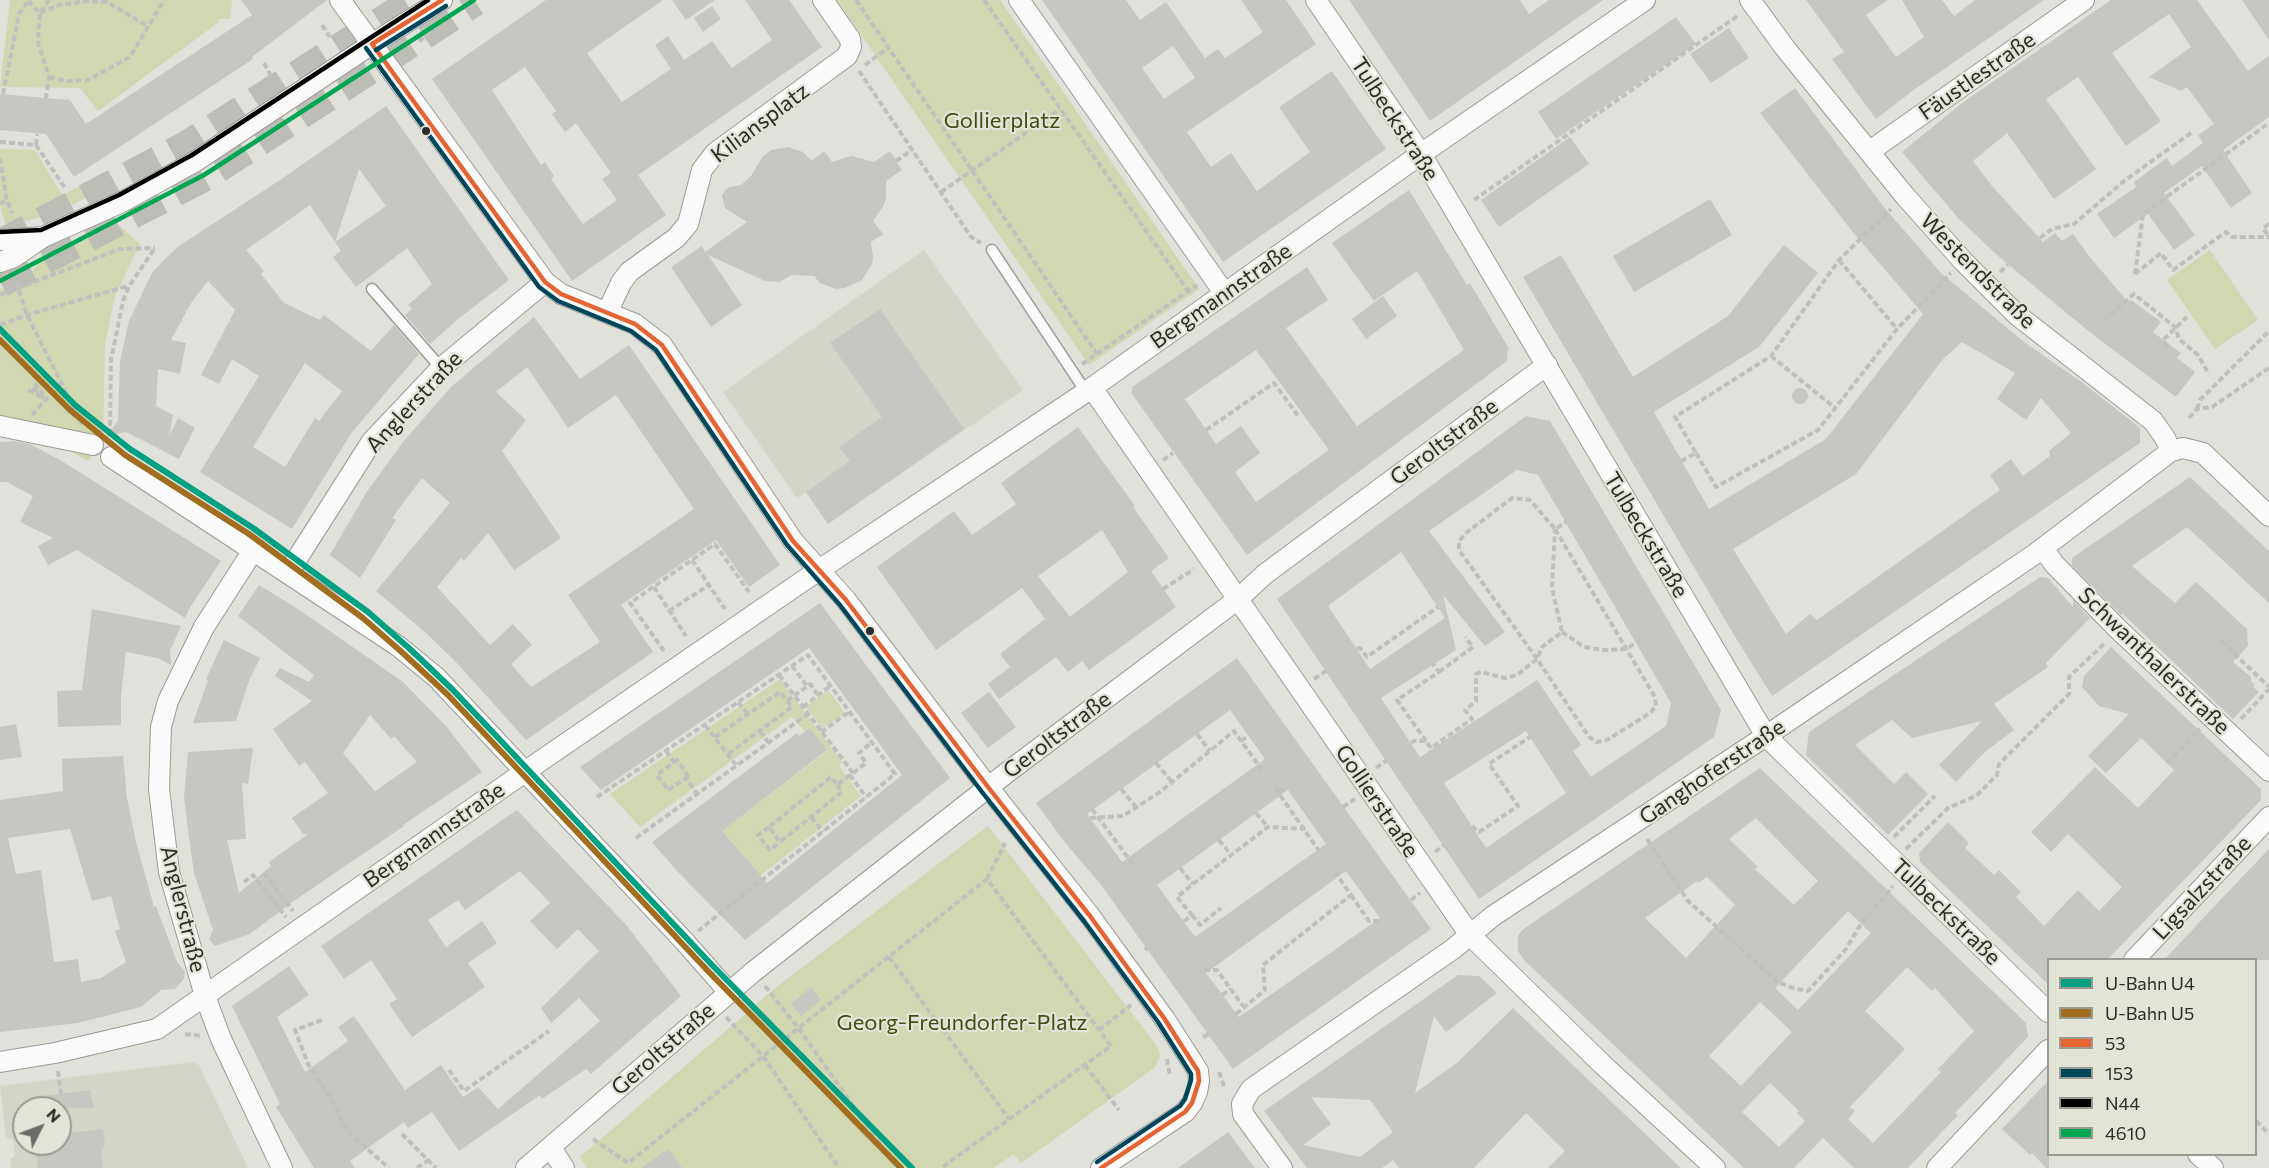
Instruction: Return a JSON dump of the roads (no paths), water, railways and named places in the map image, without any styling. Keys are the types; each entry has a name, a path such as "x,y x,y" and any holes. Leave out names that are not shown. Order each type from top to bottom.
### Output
{"street":[{"path":"340,0 544,282 561,294 635,324 662,345 793,541 846,600 988,787 1090,916 1164,1018 1198,1071 1199,1081 1192,1103 1185,1112 1101,1168"},
{"path":"0,262 14,257 43,237 122,202 196,161 442,0"},
{"name":"Kiliansplatz","path":"607,313 621,283 629,272 676,238 688,224 702,170 714,153 853,63 850,39 823,0"},
{"path":"1019,0 1225,294"},
{"name":"Tulbeckstraße","path":"1316,0 1421,154 1767,736 2047,1010"},
{"name":"Bergmannstraße","path":"0,1062 55,1053 158,1029 525,771 819,570 1089,390 1421,154 1645,0"},
{"name":"Fäustlestraße","path":"1870,151 2084,0"},
{"name":"Westendstraße","path":"1751,3 1905,196 1963,261 2017,315 2153,421 2168,445"},
{"path":"0,240 43,237"},
{"name":"Anglerstraße","path":"288,573 372,441 441,368 544,282"},
{"name":"Geroltstraße","path":"526,1168 728,992 988,787 1238,599 1265,573 1547,366"},
{"name":"Gollierstraße","path":"1089,390 1238,599 1470,936 1597,1059 1715,1168"},
{"path":"10,428 93,445"},
{"path":"2168,445 2203,453 2269,516"},
{"name":"Ganghoferstraße","path":"1282,1168 1243,1114 1242,1104 1251,1089 1453,950 1493,916 1767,736 2043,549 2168,445"},
{"path":"111,457 254,549 398,646 436,677 685,942 728,992"},
{"name":"Anglerstraße","path":"254,549 204,627 168,701 161,727 159,789 169,872 205,996 221,1039 282,1168"},
{"name":"Schwanthalerstraße","path":"2043,549 2055,566 2120,630 2269,771"},
{"name":"Ligsalzstraße","path":"2136,958 2269,817"},
{"path":"1937,1168 2047,1052"},
{"path":"550,1148 564,1168"},
{"path":"2199,1156 2213,1168"}],"lane":[{"path":"992,250 1072,371 1089,390"},
{"path":"372,289 441,368"}],"tunnel":[{"path":"0,246 189,146 418,0"},
{"path":"0,281 204,175 474,0"}],"metro line":[{"name":"U4","path":"0,329 75,405 130,449 253,528 368,612 410,649 453,690 712,965 912,1168"},
{"name":"U5","path":"0,340 70,410 125,455 249,534 363,618 405,655 448,695 707,970 901,1168"}],"park label":[{"name":"Gollierplatz","path":"1002,121"},
{"name":"Georg-Freundorfer-Platz","path":"962,1023"}]}
